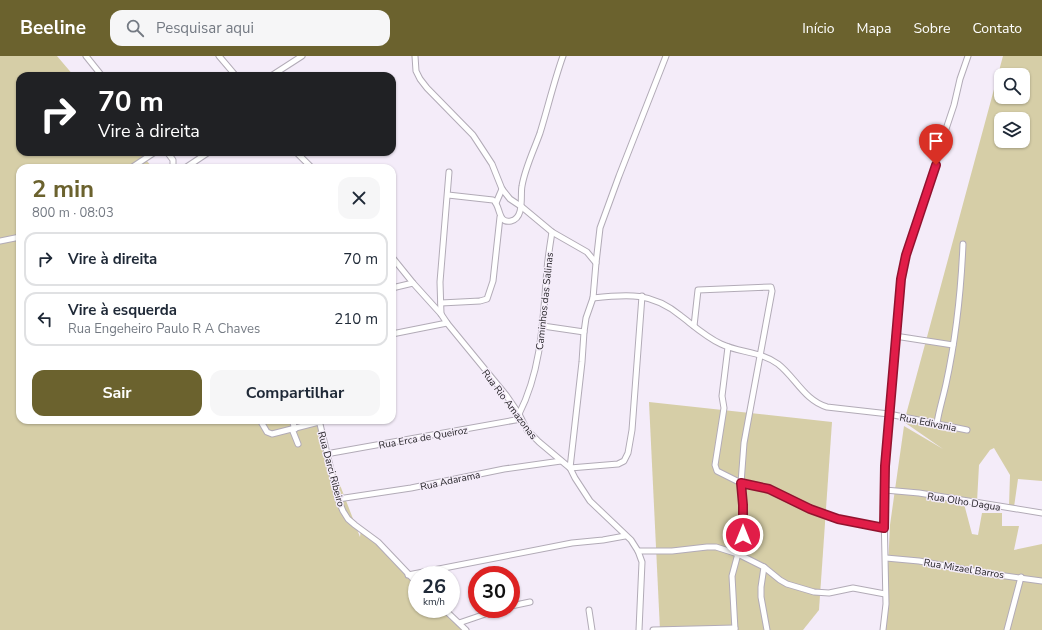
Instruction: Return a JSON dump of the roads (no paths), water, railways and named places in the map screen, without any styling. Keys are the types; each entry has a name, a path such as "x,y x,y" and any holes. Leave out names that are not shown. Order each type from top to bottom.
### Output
{"street":[{"path":"86,56 99,72"},
{"path":"219,56 233,72"},
{"path":"277,72 302,56"},
{"path":"415,56 416,72 420,79 473,135 492,164 502,189 510,199 552,232 582,248 592,256 596,263"},
{"path":"500,217 507,221 513,220 522,207 522,186 563,56"},
{"path":"642,296 632,430 628,453 624,461 618,464 570,468 582,369 584,332 593,298 600,228 666,56"},
{"path":"883,630 886,558 884,528 885,490 889,414 901,279 903,266 932,181 960,79 968,56"},
{"path":"137,164 149,156"},
{"path":"191,164 203,156"},
{"path":"300,156 308,164"},
{"path":"441,314 440,282 449,172"},
{"path":"441,303 480,302 487,299 493,281 500,217 496,203 502,189"},
{"path":"448,195 493,200 496,203"},
{"name":"Caminhos das Salinas","path":"520,417 533,378 543,326 547,269 552,232"},
{"path":"0,241 16,238"},
{"path":"937,423 953,345 961,282 963,244"},
{"name":"Rua Rio Amazonas","path":"396,262 441,314 506,395 533,436 570,468 590,501 624,536 631,540 638,551"},
{"path":"396,287 413,283"},
{"path":"653,630 735,629 732,576 743,535 741,483 744,443 772,287 698,290 694,326"},
{"name":"Rua Edivania","path":"593,298 632,295 642,296 665,304 709,337 728,347 760,354 776,363 786,371 810,399 820,405 889,414 967,430"},
{"path":"396,333 447,323"},
{"path":"543,326 584,332"},
{"path":"895,336 953,345"},
{"path":"728,347 722,396 724,408 715,465 717,471 741,483 769,489 810,509 838,519 884,528"},
{"name":"Rua Erca de Queiroz","path":"326,454 520,417"},
{"path":"263,424 269,434 276,434 310,424"},
{"path":"293,424 298,444"},
{"name":"Rua Darci Ribeiro","path":"320,424 338,499 348,519 378,542 408,575"},
{"name":"Rua Adarama","path":"338,499 410,488 504,469 561,461"},
{"name":"Rua Olho Dagua","path":"885,490 919,493 1042,513"},
{"path":"454,566 572,543 624,536"},
{"path":"639,630 642,562 638,551 672,551 712,547 738,554 764,567 780,580 814,592 829,593 853,588 885,594"},
{"name":"Rua Mizael Barros","path":"886,558 919,561 984,573 1042,581"},
{"path":"764,567 761,596 767,630"},
{"path":"1007,630 1021,577"},
{"path":"520,604 530,602"},
{"path":"589,610 592,630"},
{"path":"454,618 466,630"},
{"path":"459,623 474,618"}]}
